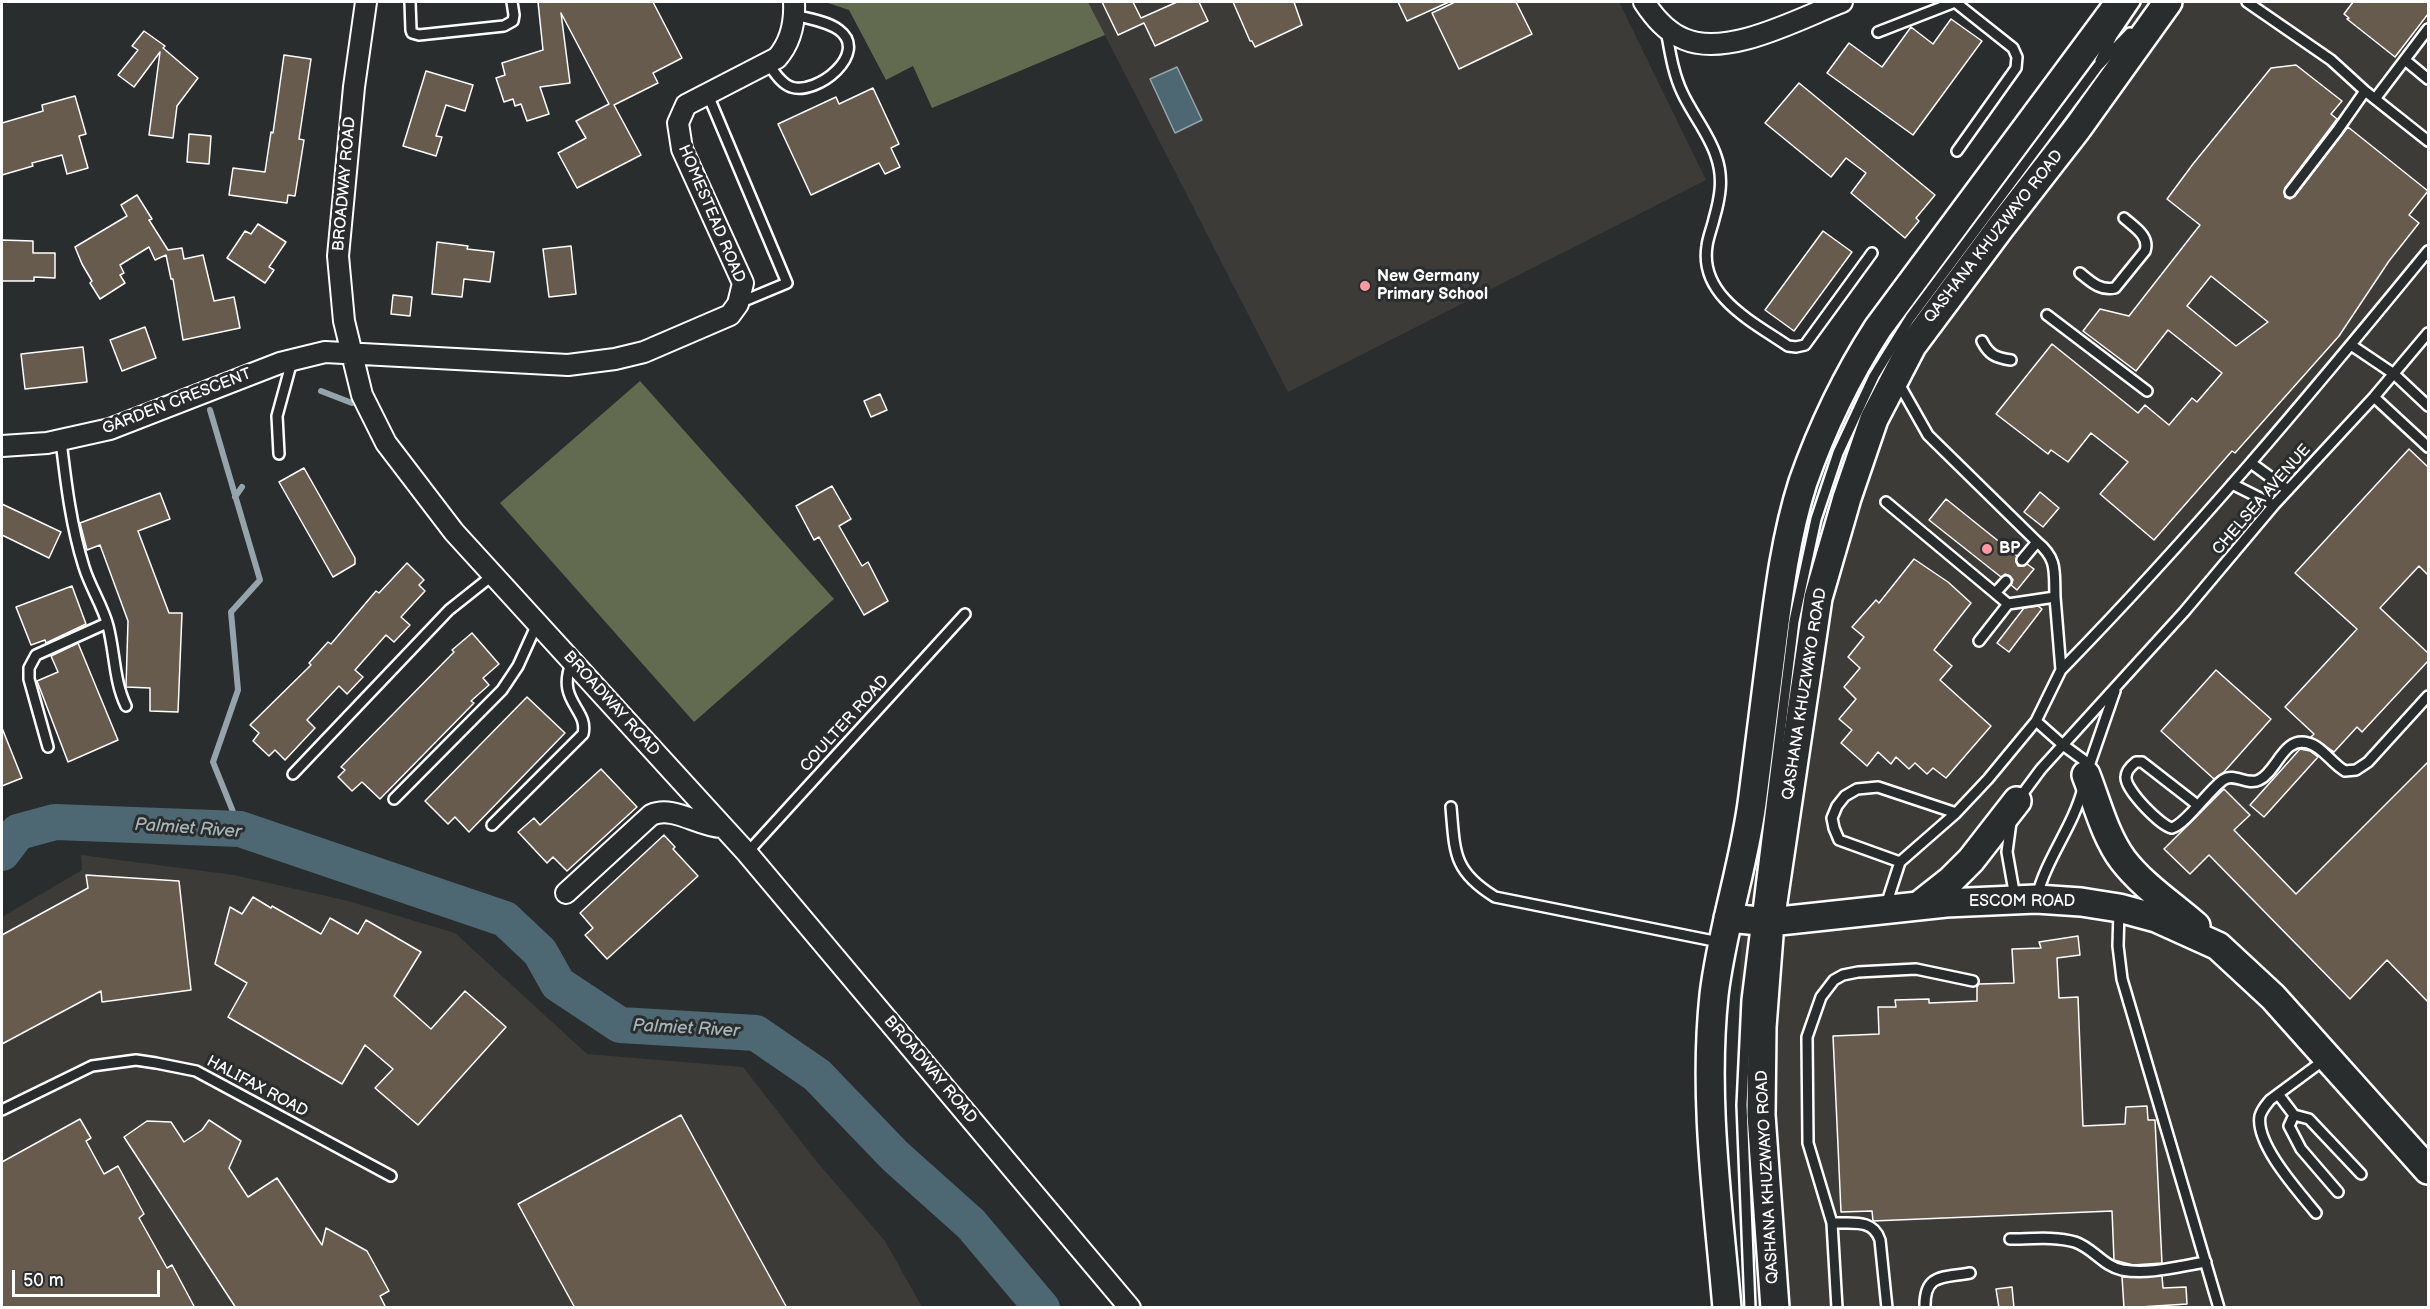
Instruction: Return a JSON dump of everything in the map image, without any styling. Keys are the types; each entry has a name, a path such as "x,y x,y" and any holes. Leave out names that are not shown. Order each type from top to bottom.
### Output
{"main road":[{"path":"1727,1308 1712,1149 1710,1097 1714,994 1725,930 1748,838 1779,591 1803,483 1820,439 1854,366 1897,299 2120,2"},
{"name":"QASHANA KHUZWAYO ROAD","path":"1774,1308 1761,1115 1763,921 1818,598 1858,461 1874,419 1895,377 1924,328 2077,129 2158,4"},
{"path":"2087,770 2113,844 2123,860 2160,897 2218,946"},
{"path":"1918,906 1951,880 1971,860 2017,801"},
{"name":"ESCOM ROAD","path":"1725,930 1763,921 1918,906 2026,899 2119,908 2172,924 2218,946 2273,997 2428,1170"}],"street":[{"name":"BROADWAY ROAD","path":"366,2 354,87 338,256 344,321 362,395 386,443 454,532 747,853 1130,1308"},
{"path":"1645,2 1658,21 1682,39 1712,45 1739,42 1842,2"},
{"name":"HOMESTEAD ROAD","path":"352,353 539,365 591,363 644,352 730,315 738,304 743,283 682,149 678,132 680,114 686,105 768,64 784,49 794,8"},
{"name":"GARDEN CRESCENT","path":"2,446 61,441 110,429 293,359 326,352 352,353"},
{"path":"566,893 651,814 658,811 666,811 704,825 721,827"}],"lane":[{"path":"410,2 411,30 412,33 419,35 504,26 513,21 512,2"},
{"path":"1878,32 1955,2 2013,48 2017,57 2016,68 1957,151"},
{"path":"2098,66 2112,36 2135,2"},
{"path":"2247,2 2331,60 2365,91 2428,141"},
{"path":"768,64 786,85 793,88 815,85 827,79 841,67 845,60 847,43 841,31 794,8"},
{"path":"1750,1308 1742,1076 1747,1000 1763,921 1794,621 1816,519 1838,453 1874,376 1910,318 2098,66 2138,25"},
{"path":"1666,28 1681,91 1716,156 1720,174 1720,195 1707,246 1706,260 1709,275 1718,291 1733,308 1788,346 1805,345 1872,254"},
{"path":"2375,99 2428,29"},
{"path":"2405,60 2428,79"},
{"path":"2290,192 2365,91"},
{"path":"708,95 787,283 738,304"},
{"path":"2080,273 2106,290 2115,288 2145,251 2146,238 2124,218"},
{"path":"1885,910 1900,862 1956,813 1988,779 2036,721 2061,669 2123,606 2251,463 2428,250"},
{"path":"2047,315 2147,391"},
{"name":"CHELSEA AVENUE","path":"2026,899 2007,852 2017,801 2063,745 2274,505 2374,397 2428,333"},
{"path":"1982,341 1987,351 1994,356 2011,360"},
{"path":"2351,345 2394,374 2428,404"},
{"path":"279,453 277,416 293,359"},
{"path":"1895,377 1928,435 2049,552 2052,561 2061,669"},
{"path":"2374,397 2428,447"},
{"path":"61,441 67,492 84,569 107,623 118,690 126,706"},
{"path":"2251,463 2288,490"},
{"path":"2232,484 2274,505"},
{"path":"1886,502 2008,604"},
{"path":"2022,560 2037,542"},
{"path":"293,774 449,610 493,575"},
{"path":"1995,593 2006,581"},
{"path":"1979,641 2008,604 2055,597"},
{"name":"COULTER ROAD","path":"747,853 965,614"},
{"path":"48,747 29,679 29,668 36,655 107,623"},
{"path":"394,799 502,690 518,666 538,624"},
{"path":"492,825 583,734 581,718 568,693 566,682 572,661"},
{"name":"CHELSEA AVENUE","path":"2026,899 2071,822 2117,686"},
{"path":"2196,804 2142,762 2132,765 2128,771 2126,782 2132,793 2167,827 2179,826 2196,804 2227,778 2252,782 2259,780 2290,746 2297,742 2312,744 2345,771 2362,768 2428,696"},
{"path":"2036,721 2087,770"},
{"path":"1900,862 1839,840 1832,818 1845,795 1857,789 1878,787 1956,813"},
{"path":"1451,807 1455,849 1462,868 1476,884 1495,897 1725,930"},
{"path":"2119,908 2118,946 2122,979 2206,1262 2217,1307"},
{"path":"1837,1308 1832,1224 1808,1143 1807,1037 1821,997 1834,980 1843,975 1858,972 1916,969 1973,981"},
{"path":"2316,1213 2265,1143 2260,1128 2260,1114 2264,1106 2278,1094 2329,1057"},
{"name":"HALIFAX ROAD","path":"2,1110 92,1066 136,1060 156,1063 196,1071 391,1176"},
{"path":"2278,1094 2294,1116 2308,1119 2361,1174"},
{"path":"2294,1116 2289,1126 2294,1139 2338,1192"},
{"path":"1832,1224 1864,1224 1876,1230 1880,1240 1887,1308"},
{"path":"2010,1239 2075,1242 2094,1253 2111,1267 2125,1270 2160,1269 2206,1262"},
{"path":"1924,1308 1924,1295 1930,1282 1935,1279 1970,1273"}],"shaded area":[{"name":"New Germany Primary School","path":"1088,2 1619,2 1706,180 1288,392"},
{"path":"2121,2 2428,2 2428,1307 1750,1308 1736,1086 1742,919 1791,540 1856,366"},
{"path":"81,855 234,875 348,901 455,933 587,1054 743,1067 817,1162 885,1241 922,1307 2,1307 2,917 82,870"}],"green space":[{"path":"825,2 1088,2 1105,35 932,108 913,66 886,80 849,10"},
{"path":"640,381 834,599 694,722 500,503"}],"water":[{"path":"1177,67 1202,120 1175,133 1150,79"}],"building":[{"path":"538,2 653,2 682,58 653,73 658,83 614,105 641,155 577,188 558,153 586,138 576,121 609,104 561,13 570,83 540,87 549,114 527,121 521,104 515,106 513,99 504,102 496,78 505,75 502,63 543,50"},
{"path":"1102,2 1133,2 1141,18 1177,2 1199,2 1208,21 1155,46 1144,23 1118,35"},
{"path":"1233,2 1294,2 1302,25 1255,47 1250,41"},
{"path":"1398,2 1449,2 1407,21"},
{"path":"1455,2 1516,2 1532,34 1459,69 1432,13"},
{"path":"2353,2 2428,2 2428,14 2395,57 2347,19 2349,18 2344,14"},
{"path":"1951,19 1982,41 1913,135 1827,73 1849,43 1882,67 1911,27 1933,44"},
{"path":"144,31 165,46 163,48 198,78 177,106 173,138 149,135 160,52 134,87 118,75 138,50 132,46"},
{"path":"284,55 311,59 299,139 304,140 295,196 288,195 287,203 229,195 233,168 265,172"},
{"path":"2296,65 2342,101 2331,114 2337,119 2285,188 2285,197 2290,199 2295,196 2348,127 2428,191 2409,215 2419,223 2389,261 2339,336 2235,453 2232,451 2154,540 2100,494 2128,462 2091,433 2068,462 2051,450 2048,454 1996,414 2052,344 2138,413 2145,405 2169,425 2192,398 2197,402 2222,373 2168,330 2136,371 2083,331 2100,309 2129,316 2200,225 2167,199 2271,68","holes":["2211,276 2268,322 2236,346 2187,306"]},
{"path":"426,71 473,85 465,111 446,105 436,136 442,137 436,156 403,146"},
{"path":"1799,83 1935,195 1916,218 1919,221 1905,238 1851,193 1866,173 1846,158 1831,177 1765,123"},
{"path":"873,88 899,144 891,148 900,167 885,174 879,163 811,195 778,124 836,97 839,104"},
{"path":"75,96 86,134 79,136 88,168 67,174 62,155 32,163 33,166 2,175 2,123 43,111 42,105"},
{"path":"189,134 211,136 209,164 187,162"},
{"path":"137,195 152,219 149,220 168,250 182,248 184,259 203,255 214,301 234,297 240,328 183,340 173,279 171,279 166,255 155,260 149,247 120,265 124,273 120,275 125,283 100,299 90,283 92,281 75,247 127,216 121,205"},
{"path":"258,224 286,242 269,267 274,270 265,283 227,258 245,231 251,234"},
{"path":"1823,231 1852,252 1794,331 1765,310"},
{"path":"2,240 33,241 33,253 55,253 55,278 34,277 34,281 2,281"},
{"path":"437,242 494,252 490,282 464,279 462,297 432,294"},
{"path":"571,246 576,294 549,297 543,249"},
{"path":"393,295 412,297 410,316 391,314"},
{"path":"145,327 156,358 122,371 110,340"},
{"path":"83,347 87,382 25,389 21,354"},
{"path":"880,394 887,410 871,417 864,401"},
{"path":"2409,449 2428,467 2428,575 2419,566 2380,608 2428,653 2428,661 2362,732 2357,727 2334,752 2311,737 2314,734 2285,707 2357,629 2295,573"},
{"path":"304,468 355,558 355,564 333,577 279,482"},
{"path":"832,486 851,519 839,526 862,566 868,562 888,601 864,615 819,537 814,540 796,506"},
{"path":"2040,492 2059,508 2043,527 2024,512"},
{"path":"160,493 170,519 138,531 169,613 182,613 178,712 150,711 150,688 126,687 128,621 100,545 87,550 80,523"},
{"path":"1946,499 2017,556 2018,566 2027,564 2034,569 2017,590 2011,585 2013,580 2010,576 2005,574 2001,577 1929,520"},
{"path":"2,504 61,532 49,558 2,535"},
{"path":"1914,559 1948,582 1971,603 1934,650 1952,666 1940,680 1991,726 1946,778 1933,768 1927,774 1915,763 1909,769 1896,757 1891,764 1878,752 1867,766 1841,743 1852,730 1839,719 1856,699 1844,687 1860,668 1848,657 1864,637 1852,627 1876,600 1879,603"},
{"path":"407,563 424,580 419,585 425,591 401,617 410,625 394,642 386,635 355,670 363,677 347,694 339,686 307,720 315,728 285,760 275,750 269,756 253,741 259,733 250,725 311,665 309,663 328,642 331,644 376,591 379,593"},
{"path":"72,586 86,624 46,643 45,640 31,645 16,607"},
{"path":"2038,606 2042,609 2009,652 1997,643 2024,608"},
{"path":"472,633 499,664 483,678 489,685 471,701 474,703 380,799 362,782 352,791 338,777 345,770 341,767 454,652 452,650"},
{"path":"78,643 118,740 68,762 37,681 58,672 51,656"},
{"path":"2216,670 2271,719 2224,772 2214,779 2161,731"},
{"path":"527,697 565,733 469,832 455,817 448,824 425,801"},
{"path":"2,728 22,778 2,786"},
{"path":"2300,749 2310,751 2318,757 2264,817 2250,805"},
{"path":"2428,762 2428,1002 2387,960 2350,999 2209,855 2190,874 2164,849 2224,789 2250,815 2234,830 2296,894"},
{"path":"601,769 637,807 567,871 553,857 547,863 518,832 534,818 540,825"},
{"path":"664,835 675,847 673,849 698,876 607,959 585,935 593,928 580,913"},
{"path":"86,875 179,881 191,990 102,1002 101,991 2,1044 2,935 88,888"},
{"path":"253,897 321,934 330,918 358,934 366,920 421,952 394,996 431,1029 465,991 506,1027 418,1125 375,1088 393,1069 365,1045 342,1084 228,1017 247,983 215,964 230,907 242,914"},
{"path":"2078,936 2080,955 2057,958 2059,998 2078,997 2083,1126 2125,1124 2126,1107 2147,1106 2148,1120 2155,1120 2162,1263 2133,1265 2114,1260 2112,1211 1873,1221 1872,1211 1841,1212 1833,1036 1879,1034 1878,1007 1896,1007 1895,1000 1929,999 1929,1003 1977,1001 1979,984 2014,983 2012,949 2041,948 2039,942"},
{"path":"681,1115 787,1308 575,1308 518,1204"},
{"path":"80,1119 91,1138 86,1141 104,1174 118,1166 144,1214 139,1218 167,1268 172,1265 195,1308 2,1308 2,1162"},
{"path":"209,1120 241,1141 229,1168 248,1197 277,1178 322,1245 326,1228 367,1251 389,1291 380,1296 386,1308 236,1308 124,1137 147,1121 171,1122 184,1142 202,1130"},
{"path":"2162,1276 2163,1288 2186,1287 2187,1304 2124,1308 2122,1277"},
{"path":"2012,1287 2014,1308 1999,1308 1996,1289"}],"waterway":[{"path":"321,391 352,403"},
{"path":"210,410 260,580 231,612 238,690 213,762 240,829"},
{"path":"235,497 242,487"},
{"name":"Palmiet River","path":"2,853 18,832 55,822 240,829 505,919 540,952 558,984 620,1025 756,1033 817,1075 895,1156 971,1224 1042,1308"}],"place":[{"name":"New Germany Primary School","path":"1365,286"},
{"name":"BP","path":"1987,549"}]}
